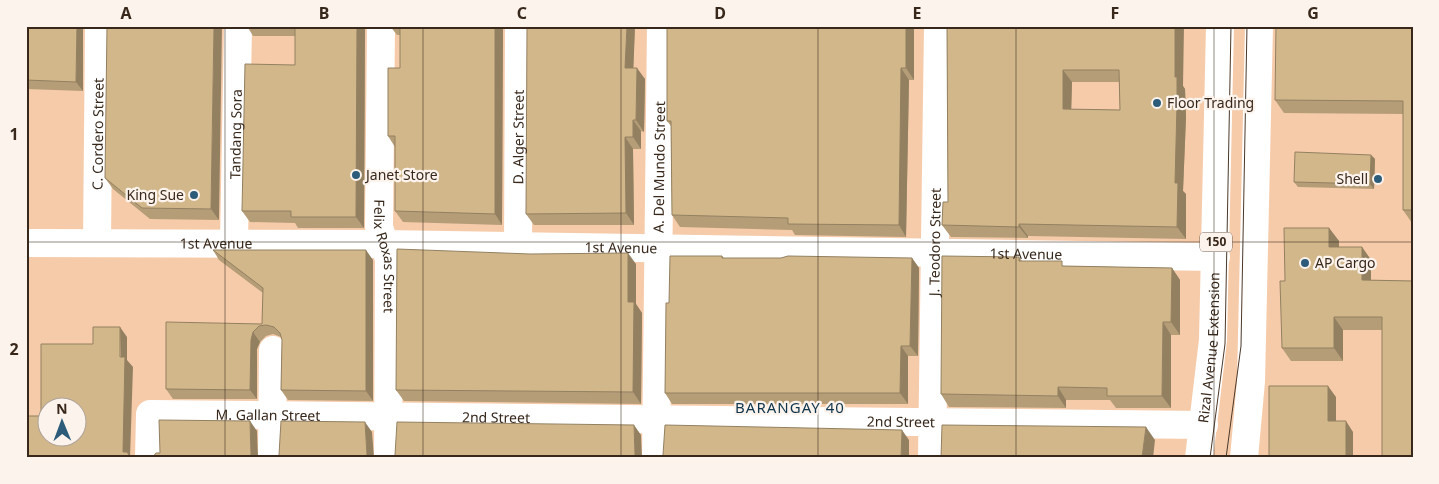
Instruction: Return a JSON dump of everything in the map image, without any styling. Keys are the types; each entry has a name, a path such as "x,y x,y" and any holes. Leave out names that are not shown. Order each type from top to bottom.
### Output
{"street":[{"name":"C. Cordero Street","path":"97,243 99,26"},
{"name":"Tandang Sora","path":"234,242 238,26"},
{"name":"Felix Roxas Street","path":"381,26 379,227 389,259 388,458"},
{"name":"D. Alger Street","path":"518,247 520,26"},
{"name":"A. Del Mundo Street","path":"656,458 662,26"},
{"name":"J. Teodoro Street","path":"932,458 938,26"},
{"name":"Rizal Avenue Extension","path":"1199,458 1213,340 1220,26"},
{"path":"1244,458 1251,381 1258,26"},
{"path":"1216,221 1255,223"},
{"name":"1st Avenue","path":"26,243 234,242 1216,257"},
{"path":"272,458 273,350"},
{"name":"M. Gallan Street","path":"149,458 150,414 388,416"},
{"name":"2nd Street","path":"388,416 1204,425"}],"building":[{"path":"26,26 77,26 76,82 26,80"},
{"path":"107,26 214,26 211,209 142,208 105,178"},
{"path":"295,26 357,26 356,217 291,217 291,211 242,211 245,64 295,65"},
{"path":"400,26 495,26 495,214 395,211 395,136 388,136 388,68 400,68"},
{"path":"527,26 627,26 625,68 637,68 636,120 633,120 633,137 625,137 626,213 526,214"},
{"path":"667,26 906,26 906,68 901,68 899,225 788,224 788,218 672,215 671,121 667,121"},
{"path":"947,26 1175,26 1177,105 1175,183 1178,183 1177,227 1019,224 1019,227 942,225 943,202 948,202","holes":["1063,70 1119,70 1120,110 1063,109"]},
{"path":"1276,26 1413,26 1413,210 1403,210 1403,101 1275,100"},
{"path":"1295,152 1371,155 1370,184 1294,182"},
{"path":"1284,228 1329,228 1329,247 1362,247 1362,280 1413,281 1413,458 1382,458 1382,317 1334,317 1334,348 1282,348 1280,281 1285,281"},
{"path":"397,249 530,254 628,253 628,302 634,302 633,392 396,390"},
{"path":"213,250 366,250 366,391 281,390 282,340 280,333 274,327 266,325 259,326 253,332 251,340 250,390 166,389 166,322 262,324 263,288"},
{"path":"670,256 722,256 722,258 781,258 788,256 912,258 910,346 901,346 900,393 665,393 666,303 669,303"},
{"path":"942,256 1019,257 1019,261 1062,261 1062,266 1172,268 1171,322 1163,322 1162,396 1107,396 1107,388 1058,387 1058,396 941,394"},
{"path":"93,327 120,327 120,357 125,357 123,452 127,452 131,458 26,458 26,416 38,416 38,446 88,446 88,396 41,396 41,344 93,344"},
{"path":"1269,386 1328,386 1328,421 1346,421 1346,458 1269,458"},
{"path":"159,420 250,421 251,455 254,458 152,458 156,453 160,453"},
{"path":"281,421 365,422 367,455 370,458 276,458 279,455"},
{"path":"397,422 634,425 635,455 638,458 392,458 395,455"},
{"path":"665,425 902,430 901,458 660,458 663,455"},
{"path":"942,425 1146,427 1142,458 941,458"}],"tram line":[{"path":"1210,458 1225,344 1231,26"},
{"path":"1226,458 1241,346 1247,26"}],"place":[{"name":"Floor Trading","path":"1157,103"},
{"name":"Janet Store","path":"356,175"},
{"name":"Shell","path":"1378,179"},
{"name":"King Sue","path":"194,195"},
{"name":"AP Cargo","path":"1305,263"}],"district":[{"name":"BARANGAY 40","path":"790,408"}]}
